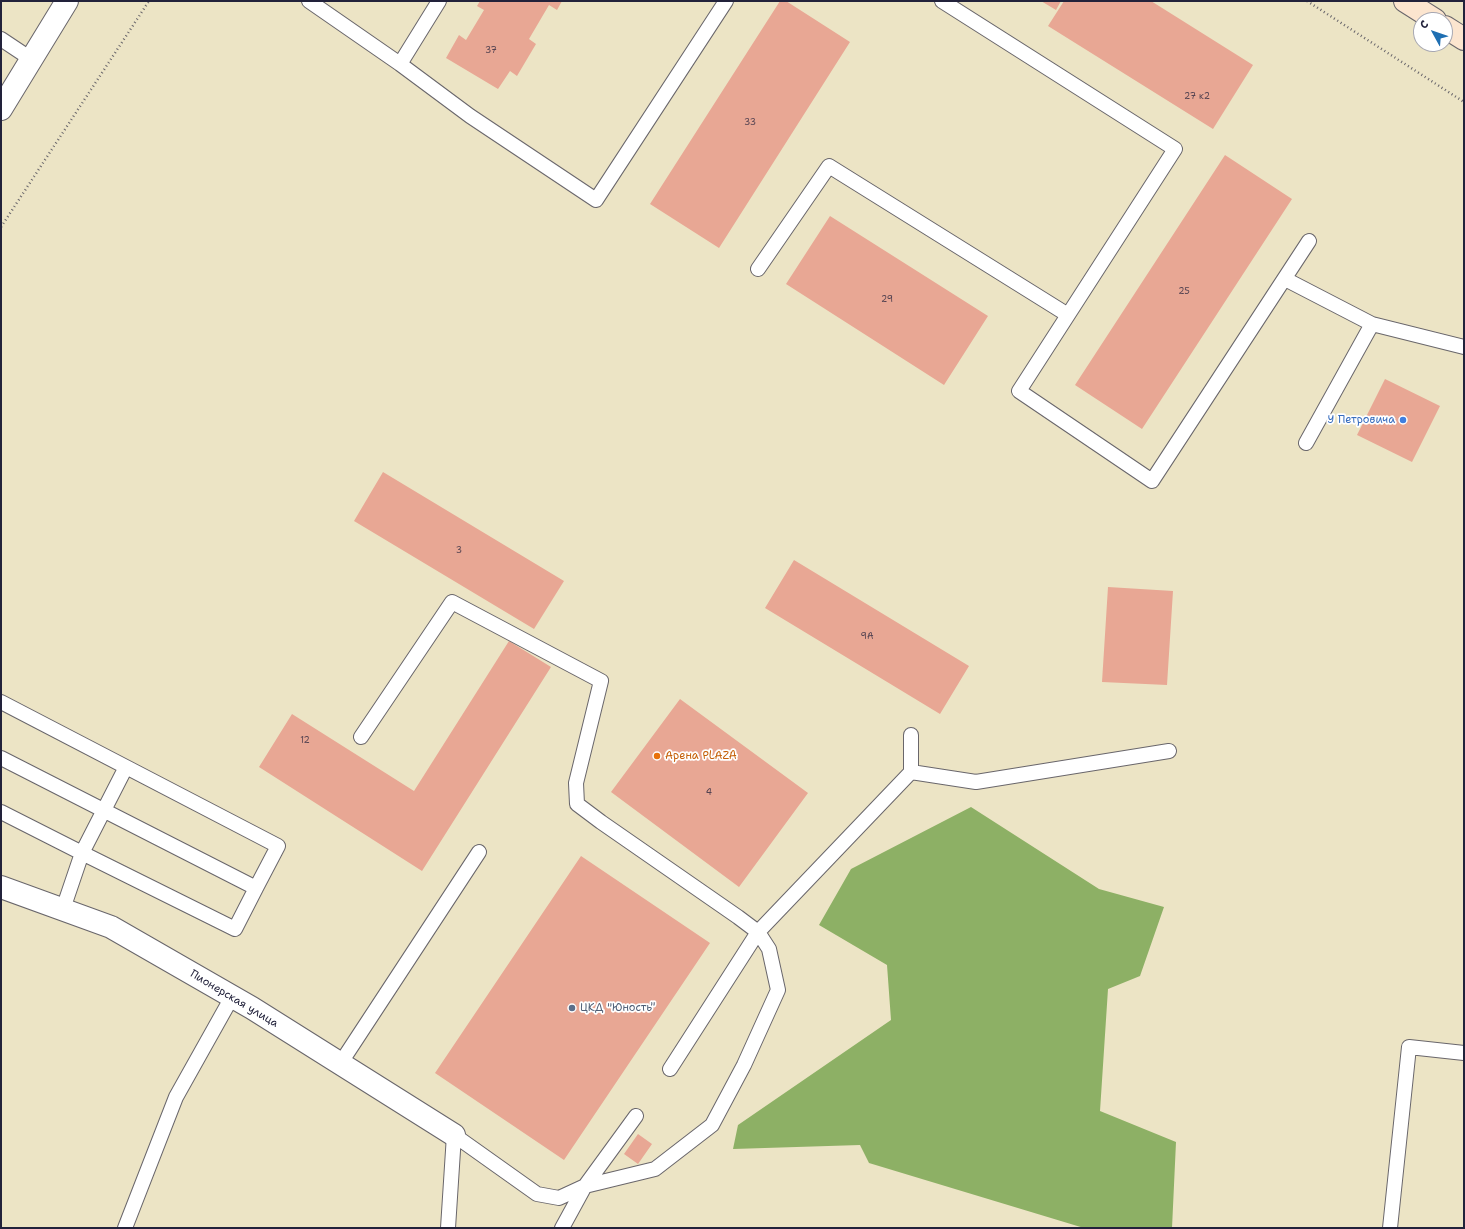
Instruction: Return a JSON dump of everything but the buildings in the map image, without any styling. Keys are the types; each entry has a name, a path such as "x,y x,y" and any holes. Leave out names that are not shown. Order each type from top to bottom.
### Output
{"main road":[{"path":"1405,1 1422,12"},
{"path":"1453,31 1464,39"}],"street":[{"path":"1,109 67,1"},
{"name":"Пионерская улица","path":"1,886 111,927 232,997 454,1135"}],"lane":[{"path":"309,1 400,64 470,116 596,200 726,1"},
{"path":"400,64 439,1"},
{"path":"942,1 1175,149 1019,391 1152,481 1309,241"},
{"path":"1,39 31,59"},
{"path":"758,269 829,166 1068,315"},
{"path":"1285,278 1372,324 1464,347"},
{"path":"1306,443 1372,324"},
{"path":"361,737 452,602 601,681 576,783 577,804 758,932 769,949 778,990 744,1065 712,1125 655,1170 585,1186 559,1198 537,1194 454,1135"},
{"path":"1,702 278,846 235,929 1,812"},
{"path":"670,1069 758,932 911,772 911,735"},
{"path":"911,772 976,782 1169,751"},
{"path":"1,758 256,888"},
{"path":"63,909 82,853 126,767"},
{"path":"340,1064 479,852"},
{"path":"125,1228 176,1098 232,997"},
{"path":"1390,1228 1409,1047 1464,1052"},
{"path":"562,1228 585,1186 636,1116"},
{"path":"448,1228 454,1135"}],"path":[{"path":"1,227 149,1"},
{"path":"1307,1 1464,102"}],"green space":[{"path":"971,807 1099,889 1164,907 1140,976 1108,989 1100,1111 1176,1142 1172,1228 1084,1228 869,1163 860,1145 733,1149 738,1125 891,1020 887,965 819,925 851,869"}],"place":[{"name":"У Петровича","path":"1403,420"},
{"name":"Арена PLAZA","path":"657,756"},
{"name":"ЦКД \"Юность\"","path":"572,1008"}]}
